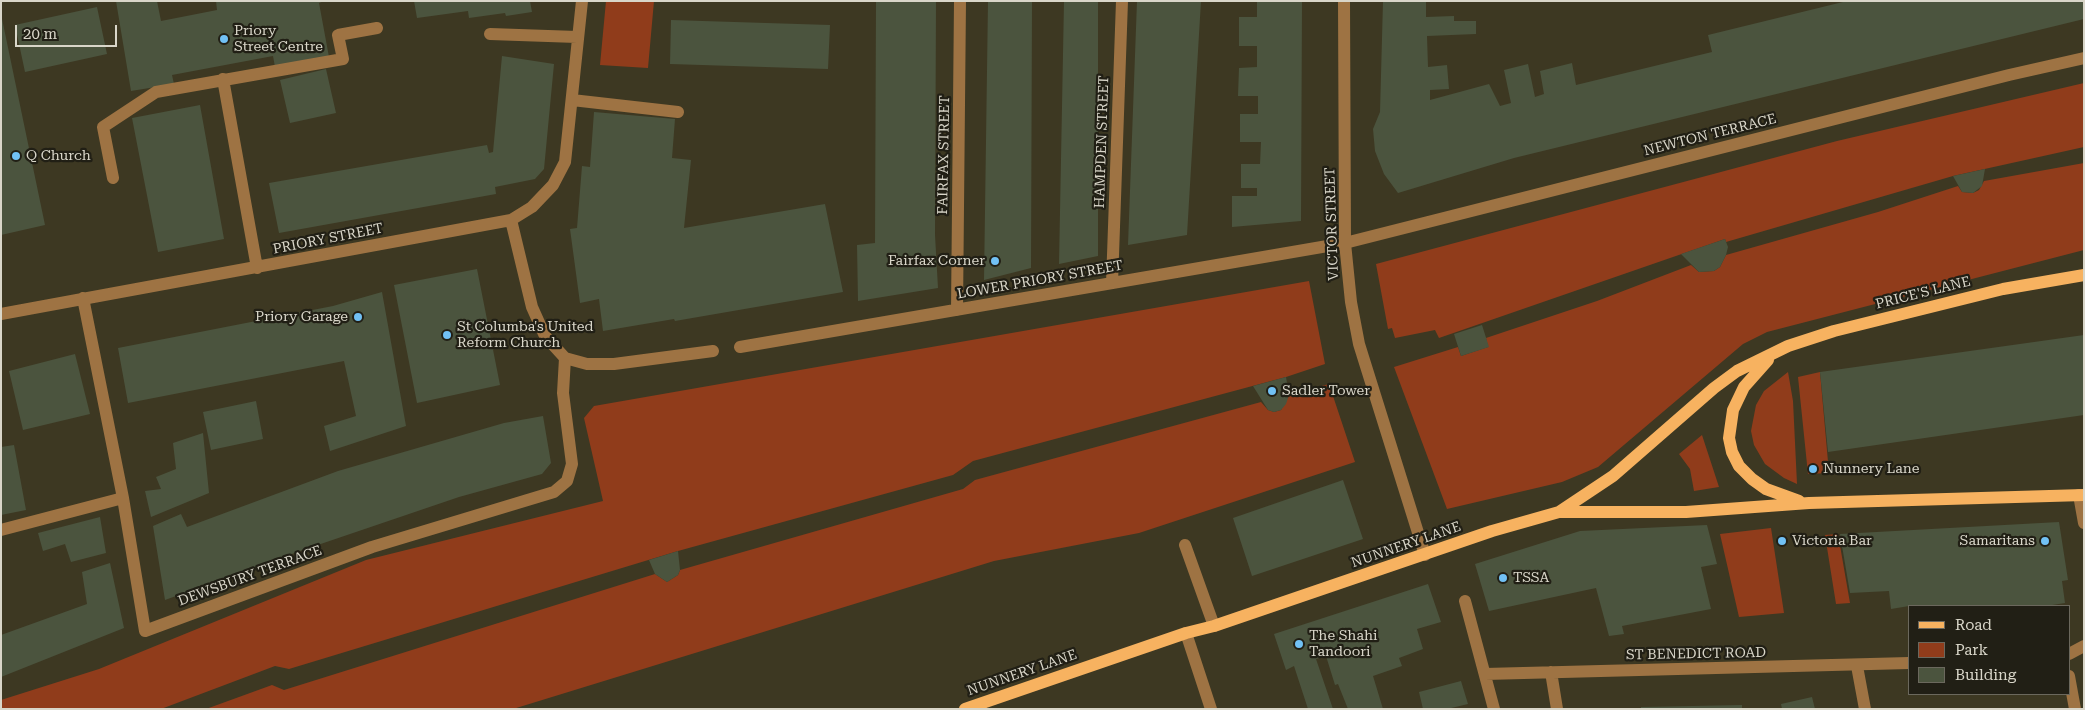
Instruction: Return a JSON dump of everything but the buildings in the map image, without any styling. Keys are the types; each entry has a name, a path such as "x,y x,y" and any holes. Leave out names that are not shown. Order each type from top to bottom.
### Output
{"main road":[{"name":"PRICE'S LANE","path":"1559,512 1613,476 1714,388 1737,371 1788,346 1834,331 2003,289 2084,275"},
{"name":"PRICE'S LANE","path":"1773,355 1744,387 1733,410 1729,438 1732,452 1739,466 1752,479 1784,497 1809,503"},
{"name":"NUNNERY LANE","path":"965,709 1186,633 1214,626 1492,532 1559,512 1686,512 1809,503 2082,495"}],"street":[{"path":"582,1 564,162 553,185 532,206 511,220 532,307 545,336 564,358 587,364 614,364 713,351"},
{"name":"FAIRFAX STREET","path":"957,310 960,1"},
{"name":"HAMPDEN STREET","path":"1112,283 1122,1"},
{"name":"VICTOR STREET","path":"1344,1 1344,243 1351,302 1360,344 1425,555"},
{"path":"113,178 104,127 156,92 343,59 338,36 377,28"},
{"path":"490,34 577,37"},
{"name":"NEWTON TERRACE","path":"1344,243 2000,77 2084,58"},
{"path":"223,79 257,268"},
{"path":"572,100 678,112"},
{"name":"PRIORY STREET","path":"1,314 511,220"},
{"name":"LOWER PRIORY STREET","path":"740,347 1344,243"},
{"name":"DEWSBURY TERRACE","path":"83,298 123,498 145,631 372,547 554,492 567,481 572,464 563,393 564,358"},
{"path":"2082,495 2084,523"},
{"path":"1,530 123,498"},
{"path":"1185,545 1214,626"},
{"path":"1465,601 1485,674 1492,708"},
{"path":"1186,633 1211,709"},
{"path":"2070,653 2084,646"},
{"name":"ST BENEDICT ROAD","path":"1485,674 1857,666 1908,663"},
{"path":"1857,666 1865,709"},
{"path":"1551,672 1557,709"},
{"path":"2070,682 2075,709"}],"green space":[{"path":"606,1 654,1 648,68 600,65"},
{"path":"2084,83 2084,147 1953,176 1726,242 1725,239 1439,338 1435,330 1395,338 1392,328 1388,329 1376,264 1837,141"},
{"path":"2084,163 2084,250 1767,332 1743,344 1598,467 1562,482 1447,509 1394,367 1458,347 1461,356 1488,347 1486,338 1597,301 1691,265 1699,272 1714,271 1720,267 1726,255 1878,212 1958,186 1962,192 1973,193 1979,190 1984,181"},
{"path":"1309,281 1325,364 1286,377 973,461 953,475 678,551 289,669 275,666 161,709 1,709 1,700 99,669 366,560 603,501 584,418 594,406"},
{"path":"1788,372 1793,401 1797,484 1784,478 1765,464 1754,445 1751,431 1756,405 1764,391"},
{"path":"1820,372 1829,473 1808,474 1798,377"},
{"path":"1329,384 1355,462 1139,533 994,561 513,709 206,709 272,685 284,690 655,574 667,582 678,575 680,570 963,489 975,480 1261,402 1268,410 1274,412 1281,410 1289,395"},
{"path":"1702,435 1719,487 1694,491 1690,469 1679,454"},
{"path":"1771,528 1784,613 1739,617 1720,534"},
{"path":"1838,534 1850,603 1836,604 1825,535"}],"place":[{"name":"Priory Street Centre","path":"224,39"},
{"name":"Q Church","path":"16,156"},
{"name":"Fairfax Corner","path":"995,261"},
{"name":"Priory Garage","path":"358,317"},
{"name":"St Columba's United Reform Church","path":"447,335"},
{"name":"Sadler Tower","path":"1272,391"},
{"name":"Nunnery Lane","path":"1813,469"},
{"name":"Victoria Bar","path":"1782,541"},
{"name":"Samaritans","path":"2045,541"},
{"name":"TSSA","path":"1503,578"},
{"name":"The Shahi Tandoori","path":"1299,644"}]}
